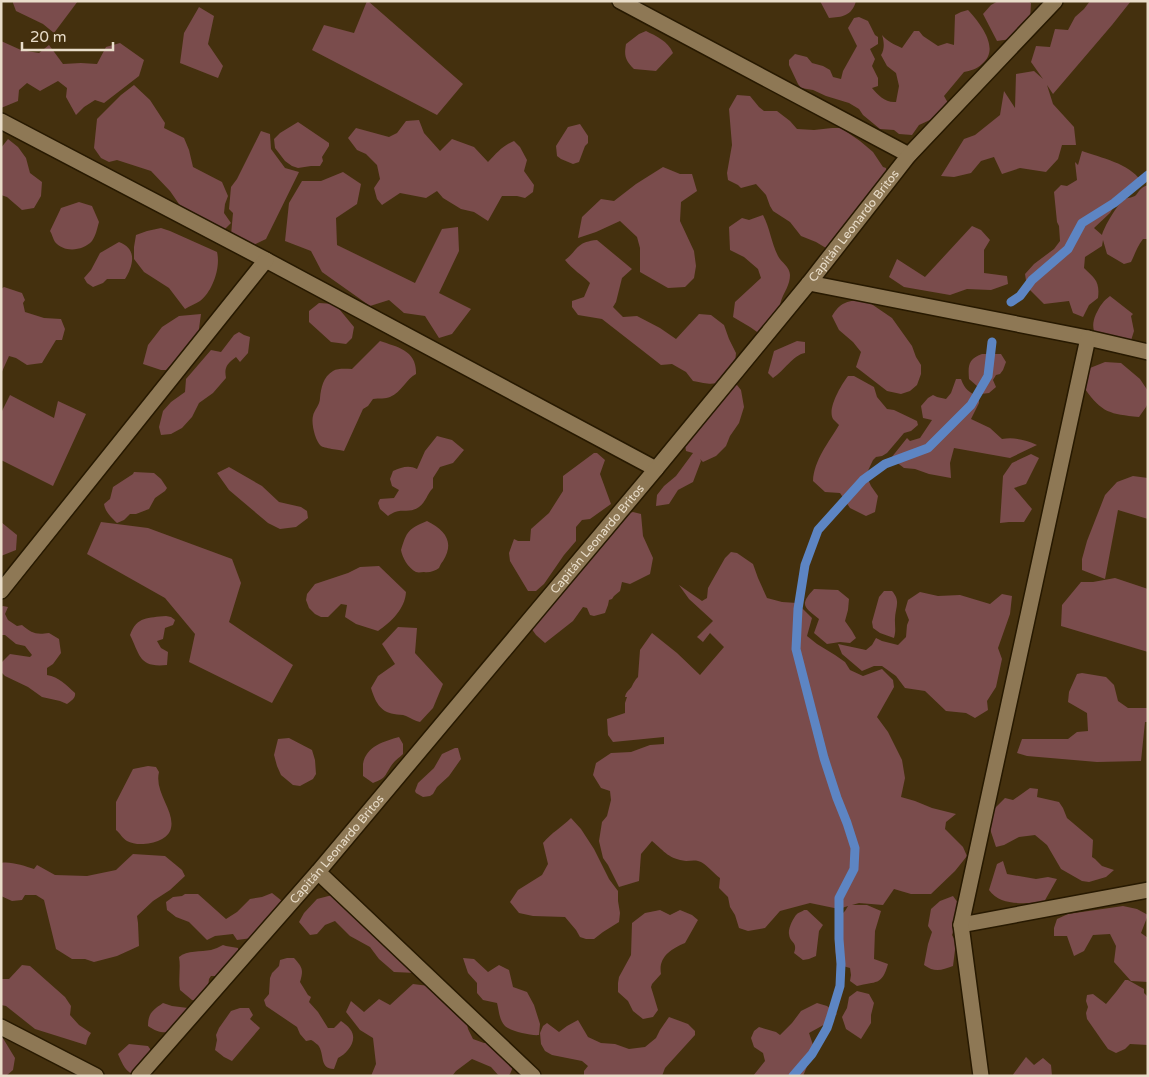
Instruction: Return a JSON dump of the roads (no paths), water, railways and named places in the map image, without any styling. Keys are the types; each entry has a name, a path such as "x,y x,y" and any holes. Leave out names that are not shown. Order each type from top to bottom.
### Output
{"street":[{"path":"620,1 909,156"},
{"name":"Capitán Leonardo Britos","path":"139,1076 318,872 656,469 809,283 909,156 1055,1"},
{"path":"1,121 266,260 656,469"},
{"path":"1,591 266,260"},
{"path":"809,283 1088,338 1148,352"},
{"path":"981,1076 961,925 1088,338"},
{"path":"318,872 533,1076"},
{"path":"961,925 1148,890"},
{"path":"1,1027 96,1076"}],"waterway":[{"path":"1011,302 1020,296 1032,280 1068,249 1082,223 1114,203 1148,175"},
{"path":"793,1076 812,1054 827,1028 840,986 839,898 854,869 855,848 824,758 796,649 798,609 805,565 818,530 863,480 885,464 928,448 971,405 988,376 992,342"}]}
